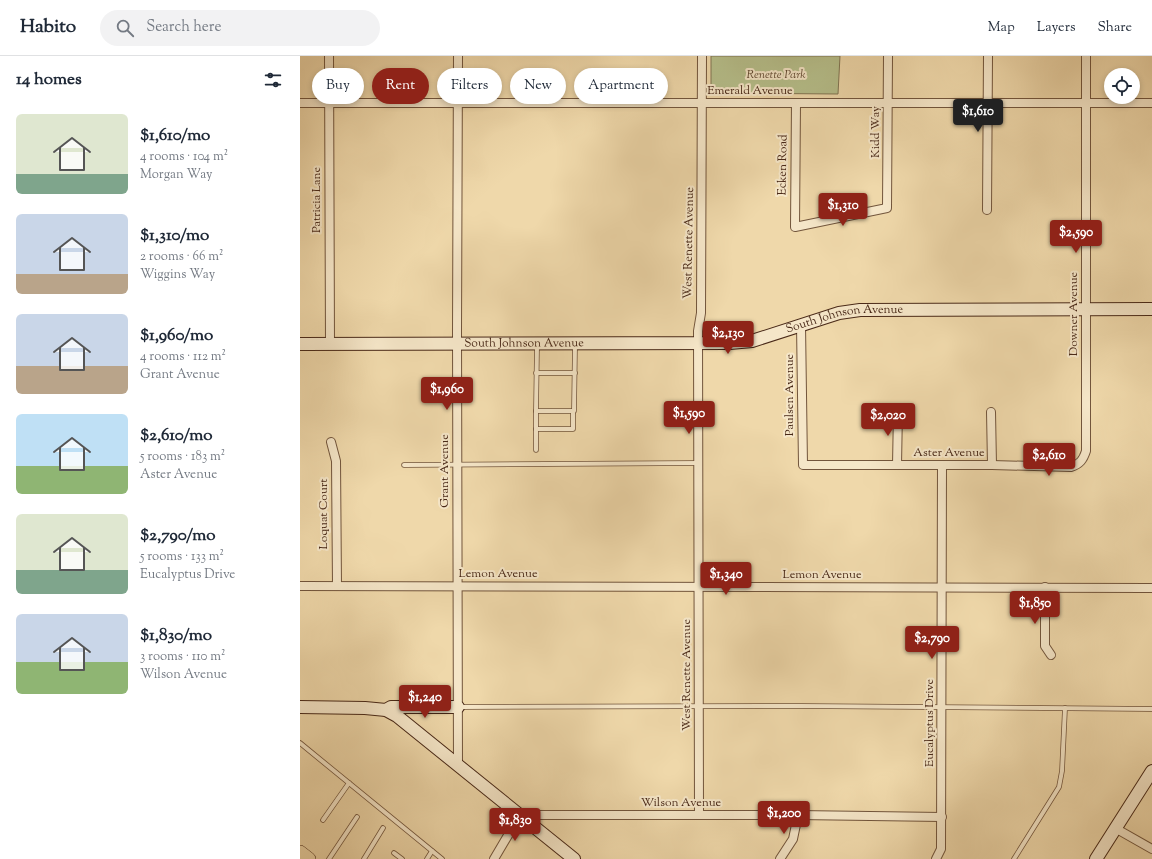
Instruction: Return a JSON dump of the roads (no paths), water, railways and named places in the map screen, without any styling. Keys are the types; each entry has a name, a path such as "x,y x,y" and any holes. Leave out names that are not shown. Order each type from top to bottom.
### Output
{"main road":[{"path":"300,852 309,859"}],"street":[{"name":"Patricia Lane","path":"329,56 329,68"},
{"name":"Grant Avenue","path":"458,56 458,68"},
{"name":"West Renette Avenue","path":"699,815 700,706 698,344 701,313 702,56"},
{"name":"Kidd Way","path":"887,208 888,56"},
{"path":"987,210 988,56"},
{"name":"Downer Avenue","path":"1086,56 1086,451"},
{"name":"Emerald Avenue","path":"300,103 312,103"},
{"name":"Emerald Avenue","path":"364,104 437,103"},
{"name":"Emerald Avenue","path":"502,103 1152,103"},
{"name":"Ecken Road","path":"796,103 794,227 887,208"},
{"name":"Patricia Lane","path":"328,104 330,344"},
{"name":"Grant Avenue","path":"458,104 458,765"},
{"name":"South Johnson Avenue","path":"300,344 730,343 752,341 839,313 860,310 1087,308 1152,309"},
{"name":"Paulsen Avenue","path":"801,325 802,464"},
{"path":"897,465 898,411"},
{"path":"991,412 992,465"},
{"name":"Loquat Court","path":"330,442 336,461 337,586"},
{"name":"Aster Avenue","path":"802,464 1071,467 1080,464 1086,451"},
{"name":"Eucalyptus Drive","path":"937,858 941,849 942,817 942,465"},
{"name":"Lemon Avenue","path":"300,586 1152,588"},
{"path":"1044,588 1045,646 1051,655"},
{"path":"300,707 365,708 386,710 397,716 574,859"},
{"path":"386,710 391,707 458,707"},
{"path":"1096,859 1152,771"},
{"path":"494,859 520,815"},
{"name":"Wilson Avenue","path":"520,815 798,815 942,817"},
{"path":"780,859 794,839 798,815"},
{"path":"1115,828 1152,849"}],"lane":[{"path":"536,450 537,343"},
{"path":"536,429 573,429 572,411 574,411 575,343"},
{"path":"536,373 575,373"},
{"path":"536,411 572,411"},
{"path":"404,464 699,463"},
{"path":"458,707 700,706 1152,709"},
{"path":"1014,859 1059,787 1062,771 1065,708"},
{"path":"300,743 442,859"},
{"path":"323,820 349,783"},
{"path":"329,859 357,817"},
{"path":"364,859 383,828"},
{"path":"427,859 432,851"},
{"path":"394,853 402,859"}],"park label":[{"name":"Renette Park","path":"776,75"}]}
